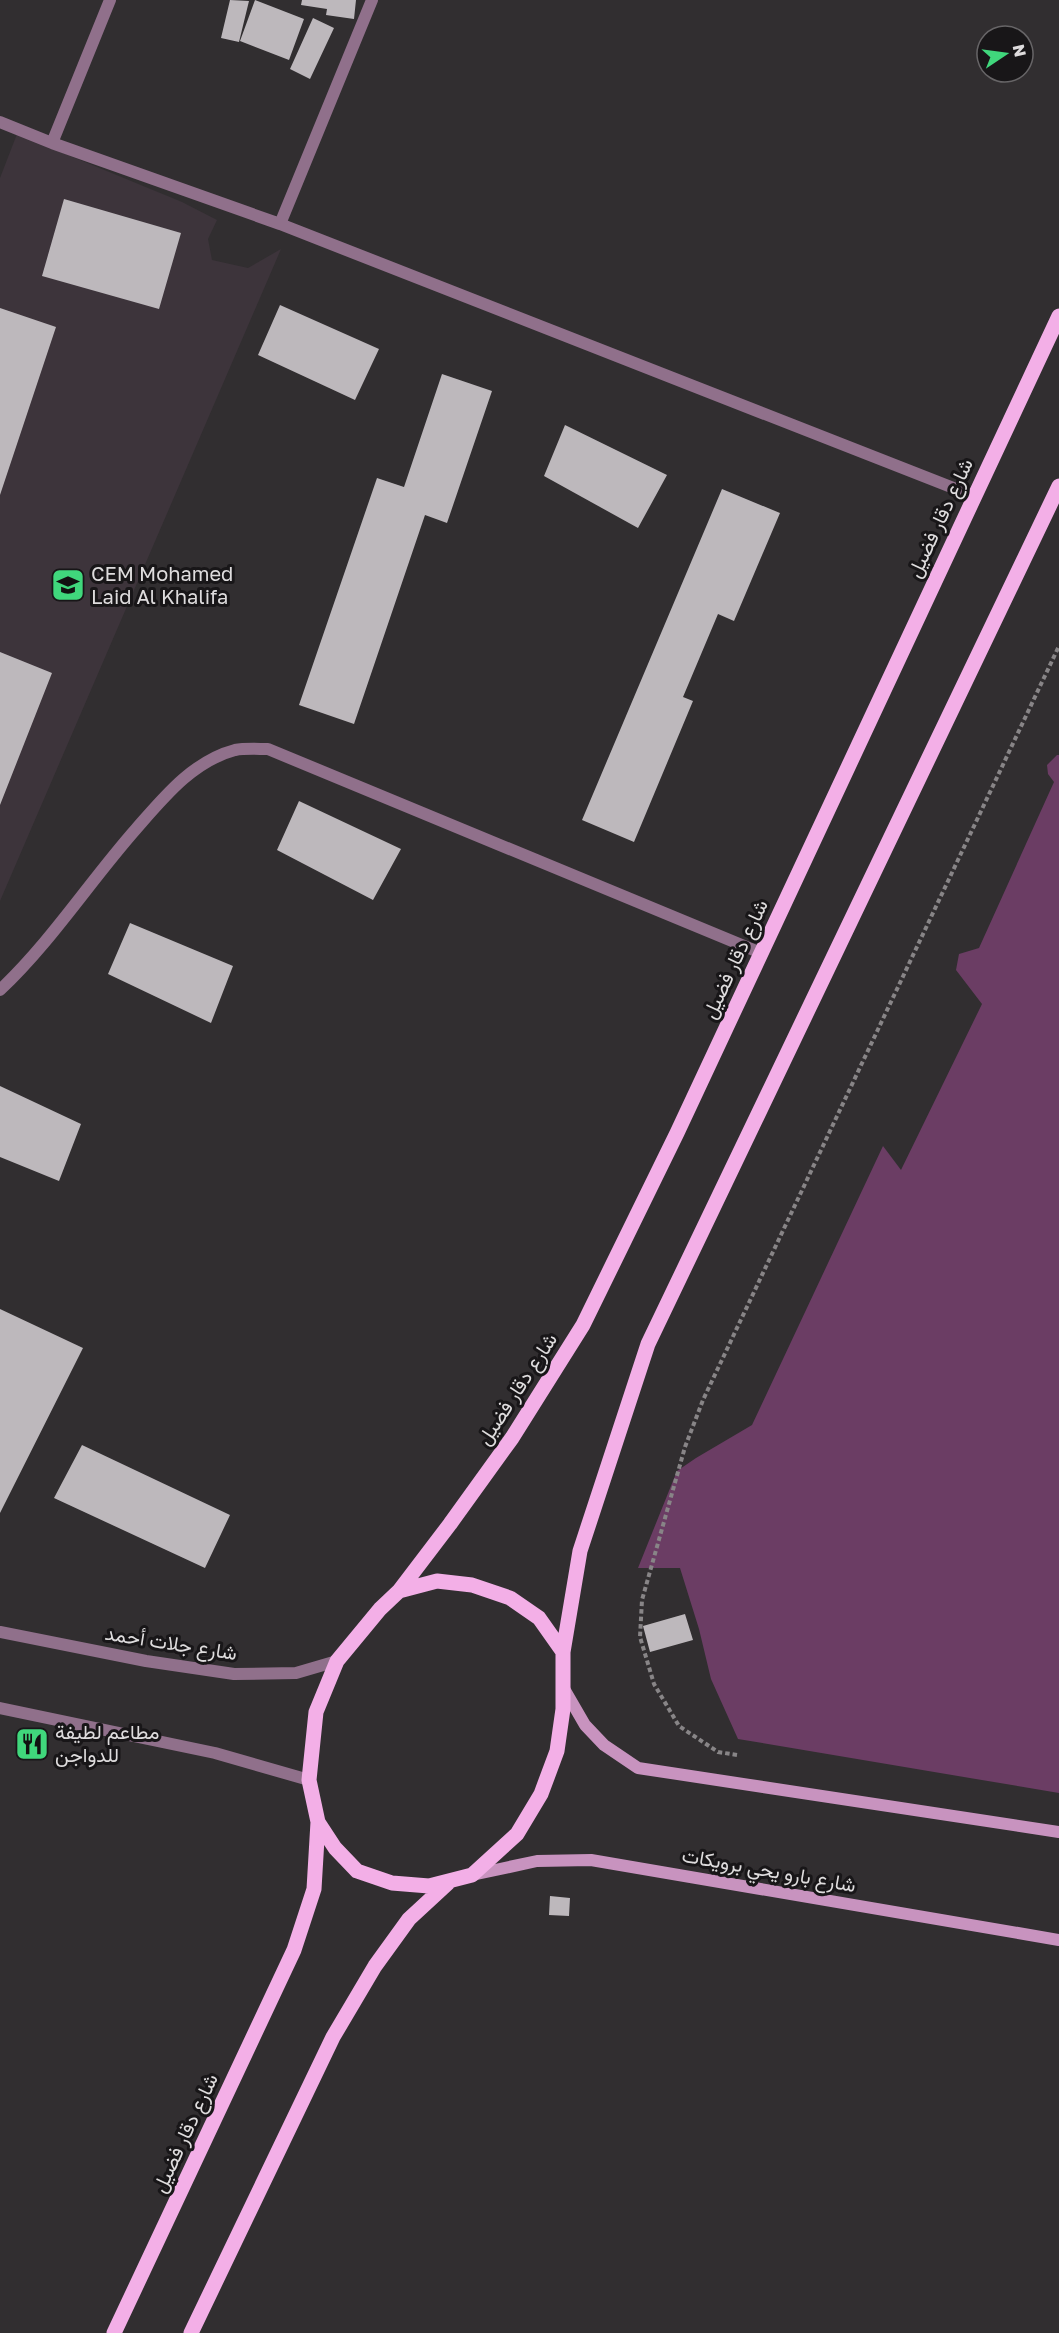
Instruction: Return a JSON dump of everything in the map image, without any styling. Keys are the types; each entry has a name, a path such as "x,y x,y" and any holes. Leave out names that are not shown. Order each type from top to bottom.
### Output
{"main road":[{"name":"شارع دقار فضيل","path":"114,2333 294,1950 314,1889 318,1822 309,1780 316,1712 337,1661 359,1632 399,1591 450,1524 512,1437 583,1325 677,1132 1059,316"},
{"path":"318,1822 335,1848 357,1870 392,1883 429,1886 472,1875 517,1834 541,1794 557,1751 563,1709 563,1652 580,1551 648,1344 1059,486"},
{"path":"399,1591 437,1581 472,1585 510,1598 538,1618 563,1652"},
{"path":"563,1687 585,1725 604,1745 638,1768 1059,1832"},
{"name":"شارع بارو يحي برويكات","path":"472,1875 537,1861 591,1860 1059,1940"},
{"path":"191,2333 333,2037 375,1966 408,1919 450,1881"}],"street":[{"path":"52,143 110,0"},
{"path":"280,224 372,0"},
{"path":"0,122 52,143 280,224 974,496"},
{"path":"0,990 25,967 119,849 172,787 204,764 236,750 268,749 761,952"},
{"name":"شارع جلات أحمد","path":"0,1632 146,1661 234,1674 296,1674 337,1661"},
{"path":"0,1708 215,1753 309,1780"}],"path":[{"path":"741,1756 718,1752 679,1726 654,1684 640,1637 642,1600 685,1447 708,1389 1059,646"}],"shaded area":[{"name":"CEM Mohamed Laid Al Khalifa","path":"17,134 182,202 217,220 208,239 212,260 248,268 281,249 0,901 0,178"},
{"path":"1059,755 1059,1793 738,1739 711,1679 699,1629 680,1568 638,1568 677,1471 752,1425 883,1146 901,1170 982,1004 956,970 959,954 979,948 1054,782 1048,774 1047,765"}],"building":[{"path":"230,0 249,1 239,42 221,38"},
{"path":"255,0 304,19 289,60 240,41"},
{"path":"302,0 356,0 354,19 326,15 327,9 301,5"},
{"path":"313,18 334,28 310,79 290,69"},
{"path":"64,199 181,233 159,309 42,276"},
{"path":"280,305 379,349 355,400 258,355"},
{"path":"0,308 56,327 0,495"},
{"path":"442,374 492,391 447,523 425,515 354,724 299,705 377,478 404,487"},
{"path":"565,425 667,475 638,528 544,476"},
{"path":"722,489 780,513 734,621 718,614 683,697 693,701 634,842 582,820"},
{"path":"0,652 52,673 0,805"},
{"path":"299,801 401,849 373,900 277,850"},
{"path":"130,923 233,966 211,1023 108,974"},
{"path":"0,1086 81,1124 59,1181 0,1157"},
{"path":"0,1309 83,1348 0,1513"},
{"path":"82,1445 230,1515 205,1568 54,1498"},
{"path":"685,1614 693,1640 650,1652 643,1626"},
{"path":"550,1896 570,1898 569,1916 549,1915"}],"place":[{"name":"CEM Mohamed Laid Al Khalifa","path":"68,585"},
{"name":"مطاعم لطيفة للدواجن","path":"32,1744"}]}
